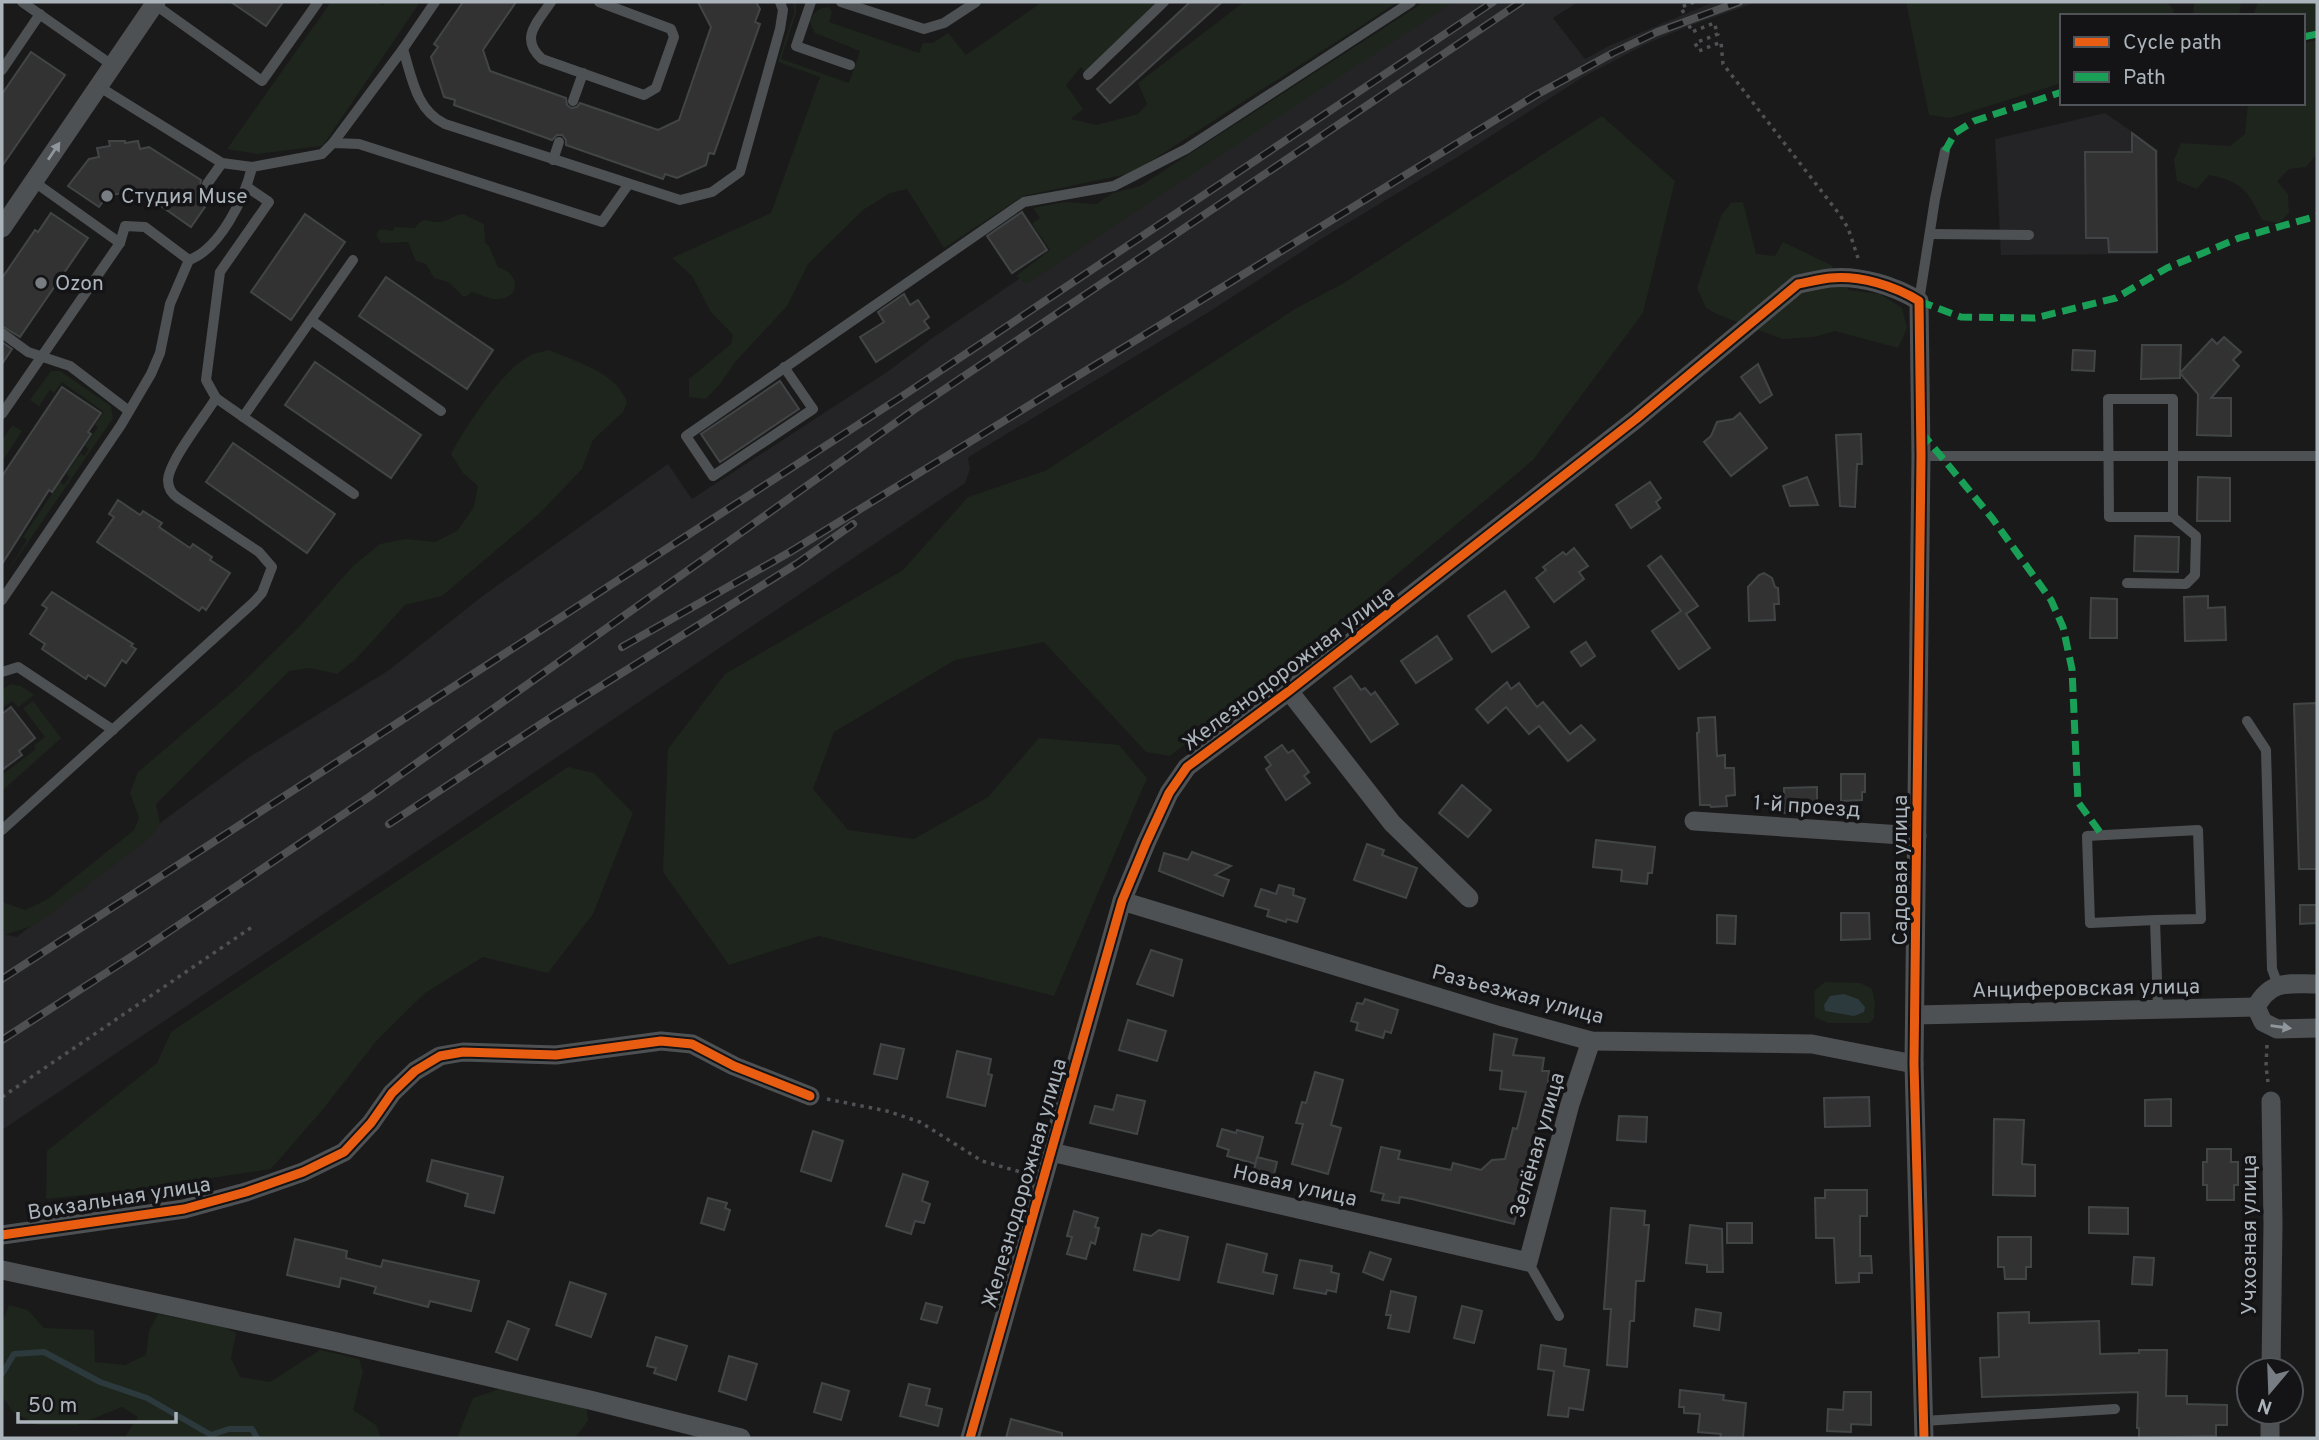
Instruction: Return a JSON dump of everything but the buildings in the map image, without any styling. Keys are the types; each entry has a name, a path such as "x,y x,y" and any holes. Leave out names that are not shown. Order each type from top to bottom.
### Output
{"street":[{"path":"2,227 155,3"},
{"name":"Железнодорожная улица","path":"970,1438 1122,901 1169,793 1187,767 1289,691 1636,419 1798,284 1831,278 1865,280 1905,293 1919,301"},
{"name":"Садовая улица","path":"1919,301 1921,456 1914,1064 1924,1430"},
{"path":"1289,691 1392,823 1469,898"},
{"name":"1-й проезд","path":"1695,821 1917,836"},
{"name":"Разъезжая улица","path":"1122,901 1591,1041 1812,1044 1914,1064"},
{"path":"2317,984 2278,985 2263,993 2256,1007 2263,1022 2277,1029 2317,1028"},
{"name":"Анциферовская улица","path":"1916,1015 2256,1007"},
{"name":"Вокзальная улица","path":"2,1235 184,1209 246,1192 303,1172 344,1152 371,1123 392,1093 415,1071 440,1056 463,1052 556,1055 661,1041 692,1044 734,1066 810,1096"},
{"name":"Зелёная улица","path":"1528,1262 1570,1104 1591,1041"},
{"name":"Учхозная улица","path":"2271,1356 2272,1101"},
{"name":"Новая улица","path":"1051,1152 1528,1262"},
{"path":"2,1270 333,1341 741,1438"}],"lane":[{"path":"22,2 113,65"},
{"path":"155,3 262,81 318,2"},
{"path":"98,86 222,163 252,167 322,154 333,144 435,2"},
{"path":"551,2 529,40 532,51 542,60 644,94 656,88 674,37 671,29 623,6 599,2"},
{"path":"403,49 424,109 432,117 680,201 712,192 740,172 780,29 783,10 780,2"},
{"path":"811,2 796,46 850,65"},
{"path":"841,2 924,29 944,23 976,2"},
{"path":"1088,75 1164,2"},
{"path":"784,367 813,409 713,476 685,436 784,367 1024,202 1114,186 1186,149 1411,2"},
{"path":"2,70 40,14"},
{"path":"573,101 583,73"},
{"path":"553,160 559,142"},
{"path":"333,144 359,144 602,222 628,185"},
{"path":"1919,301 1945,151"},
{"path":"206,184 222,163"},
{"path":"2,600 129,411 160,353 170,304 189,260 199,257 228,222 247,187 252,167"},
{"path":"33,181 120,243"},
{"path":"247,187 269,202 220,272 206,380 216,398 354,494"},
{"path":"2,414 120,243 125,226 145,227 189,260"},
{"path":"1930,234 2029,235"},
{"path":"243,417 353,260"},
{"path":"311,320 441,411"},
{"path":"2,333 28,352 70,366 129,411"},
{"path":"2,830 262,593 272,567 259,552 172,494 169,485 172,467 216,398"},
{"path":"2127,583 2186,584 2195,575 2196,536 2173,517 2109,517 2108,399 2173,399 2173,517"},
{"path":"1921,456 2317,456"},
{"path":"2,672 18,667 113,730"},
{"path":"2247,721 2266,750 2272,969 2278,985"},
{"path":"2198,830 2201,919 2155,920 2090,923 2087,836 2198,830"},
{"path":"2155,920 2158,1009"},
{"path":"1528,1262 1559,1316"},
{"path":"1924,1430 2115,1409"}],"path":[{"path":"1694,2 1681,7 1692,32 1714,23 1718,34 1695,43 1699,51 1721,42 1723,64 1848,228 1865,280"},
{"path":"2,1097 255,925"},
{"path":"2267,1045 2267,1071"},
{"path":"810,1096 887,1111 920,1122 982,1161 1043,1179"}],"shaded area":[{"path":"331,2 377,2 383,6 386,2 420,2 324,144 257,154 227,149"},
{"path":"793,2 796,4 796,13 781,59 849,83 860,51 815,33 810,22 814,13 822,8 829,7 832,12 829,22 919,53 923,43 933,43 948,33 966,55 1042,2 1159,2 1085,71 1081,67 1066,85 1083,109 1071,119 1096,125 1138,114 1147,104 1138,83 1244,2 1398,2 1137,170 1023,196 944,248 907,189 890,193 863,210 808,264 787,306 736,361 706,399 689,397 689,379 731,344 733,335 711,312 692,276 672,258 771,213 820,77 778,62 794,13"},
{"path":"1424,2 1453,2 1026,284 1016,276 1050,250 1032,224 1040,218 1033,208 1065,202 1096,204 1113,193 1140,186"},
{"path":"1425,2 1578,2 1553,18 1585,59 1611,45 1714,2 1757,2 1648,43 1583,77 1321,239 1212,310 975,453 968,458 970,469 965,483 2,1130 2,934 17,937 129,846 248,758 389,670 484,595 668,464 692,499 890,370 931,339"},
{"path":"1906,2 2166,2 2174,10 2173,14 2060,14 2060,84 1950,118 1929,115"},
{"path":"2194,2 2241,2 2239,14 2193,14"},
{"path":"2258,2 2317,2 2317,32 2305,35 2305,14 2254,14"},
{"path":"2317,40 2317,154 2306,167 2289,169 2277,181 2288,194 2289,213 2279,223 2262,220 2243,189 2220,178 2209,175 2197,189 2177,181 2174,160 2181,143 2230,146 2245,134 2248,105 2305,105 2305,43"},
{"path":"2105,113 2158,150 2157,254 2001,255 1995,139"},
{"path":"1602,116 1675,181 1643,313 1533,460 1307,650 1170,756 1146,752 1044,642 955,660 834,732 813,789 848,830 914,839 988,797 1039,738 1119,745 1147,778 1054,996 819,936 729,965 663,872 668,749 725,674 903,570 968,497 1045,471 1295,309 1344,283"},
{"path":"1743,202 1756,254 1775,256 1783,242 1831,265 1849,290 1880,294 1902,308 1907,328 1898,348 1835,331 1814,337 1783,339 1706,308 1697,288 1721,216 1731,203"},
{"path":"463,214 484,224 485,243 498,267 514,279 512,294 499,299 471,292 463,296 448,282 434,278 426,264 416,261 408,242 381,243 376,235 382,229 392,231 395,227 415,228 423,221 440,222"},
{"path":"549,350 605,376 622,392 627,402 623,412 593,440 582,469 540,513 442,596 405,605 355,660 337,674 310,668 289,671 156,804 160,823 151,837 37,924 2,936 2,902 25,910 48,899 134,830 139,818 130,793 138,772 238,687 299,627 353,566 380,544 406,539 435,542 457,531 474,507 478,486 463,473 451,454 474,415 507,374 530,356"},
{"path":"51,371 60,371 111,406 113,418 2,580 27,540 23,537 60,482 64,485 70,477 66,474 80,454 84,456 89,449 85,446 104,412 62,382 54,393 50,390 39,406 30,400"},
{"path":"12,425 22,431 2,462 2,440"},
{"path":"10,684 21,686 34,695 18,707 13,701 2,708 2,690"},
{"path":"33,701 61,738 2,791 2,775 36,749 34,746 45,737 23,708"},
{"path":"568,767 594,773 633,813 593,914 548,973 483,957 425,993 378,1039 324,1108 271,1169 139,1189 46,1199 47,1151 157,1063 171,1032"},
{"path":"1825,982 1860,983 1872,989 1874,1018 1869,1023 1828,1023 1815,1017 1814,991"},
{"path":"1844,994 1858,999 1865,1007 1864,1012 1854,1016 1825,1011 1824,1005 1830,996"},
{"path":"9,1305 28,1310 44,1328 94,1330 95,1362 125,1365 146,1355 149,1331 158,1314 224,1327 236,1333 231,1358 240,1377 270,1382 320,1350 359,1359 363,1372 353,1410 376,1425 381,1438 124,1438 138,1417 122,1407 77,1425 37,1425 13,1412 2,1396 2,1323"},
{"path":"508,1386 586,1405 588,1421 575,1438 457,1438 473,1398"}],"waterway":[{"path":"2,1374 14,1354 44,1352 100,1382 147,1398 211,1435 229,1429 252,1429 257,1438"}],"railway":[{"path":"2,979 901,397 1493,2"},
{"path":"2,1040 369,797 915,409 1521,2"},
{"path":"622,647 790,552 1536,95 1657,32 1739,2"},
{"path":"389,824 553,716 798,563 853,524"}],"marked path":[{"path":"2305,37 2317,34"},
{"path":"1945,151 1955,133 1974,121 2060,93"},
{"path":"1919,301 1961,317 2035,318 2116,298 2167,268 2239,238 2317,216"},
{"path":"1921,432 1992,518 2051,600 2063,627 2072,669 2078,802 2102,835"}],"cycle path":[{"path":"970,1438 1122,901 1169,793 1187,767 1289,691 1636,419 1798,284 1826,278 1853,278 1877,283 1919,301 1921,456 1914,1064 1924,1438"},
{"path":"2,1235 184,1209 246,1192 303,1172 344,1152 371,1123 392,1093 415,1071 440,1056 463,1052 556,1055 661,1041 692,1044 734,1066 810,1096"}],"place":[{"name":"Студия Muse","path":"107,196"},
{"name":"Ozon","path":"41,283"}]}
